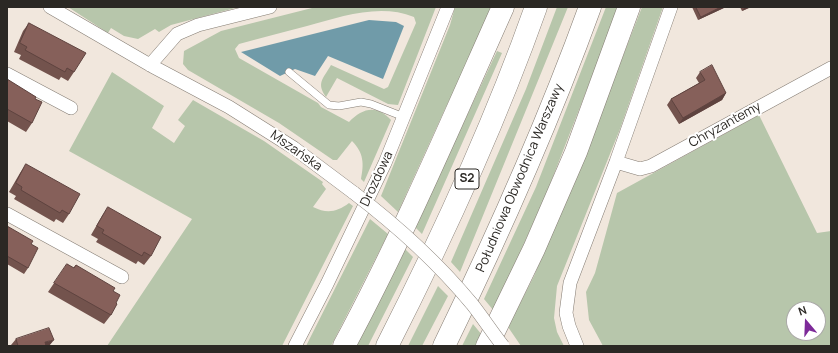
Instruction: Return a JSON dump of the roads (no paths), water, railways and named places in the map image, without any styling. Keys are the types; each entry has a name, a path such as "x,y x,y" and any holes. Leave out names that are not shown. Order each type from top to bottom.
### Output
{"highway":[{"path":"344,346 366,305 430,170 503,7"},
{"name":"S2","path":"387,346 438,244 464,186 536,7"},
{"name":"Południowa Obwodnica Warszawy","path":"444,346 481,270 529,162 590,7"},
{"path":"487,346 534,249 576,152 629,7"}],"street":[{"name":"Mszańska","path":"50,7 150,65 235,111 294,148 379,212 437,267 471,304 503,346"},
{"path":"150,65 177,34 198,25 270,7"},
{"name":"Drozdowa","path":"295,346 327,284 375,184 404,117 448,7"},
{"path":"577,346 569,326 566,313 566,300 570,283 616,162 671,7"},
{"name":"Chryzantemy","path":"616,162 640,169 651,166 831,68"},
{"path":"7,74 71,108"},
{"path":"7,214 122,277"}],"lane":[{"path":"289,72 329,105 339,106 361,102 371,104 404,117"}],"water":[{"path":"369,20 396,22 404,26 383,79 328,56 315,76 295,69 280,76 241,52"}]}
